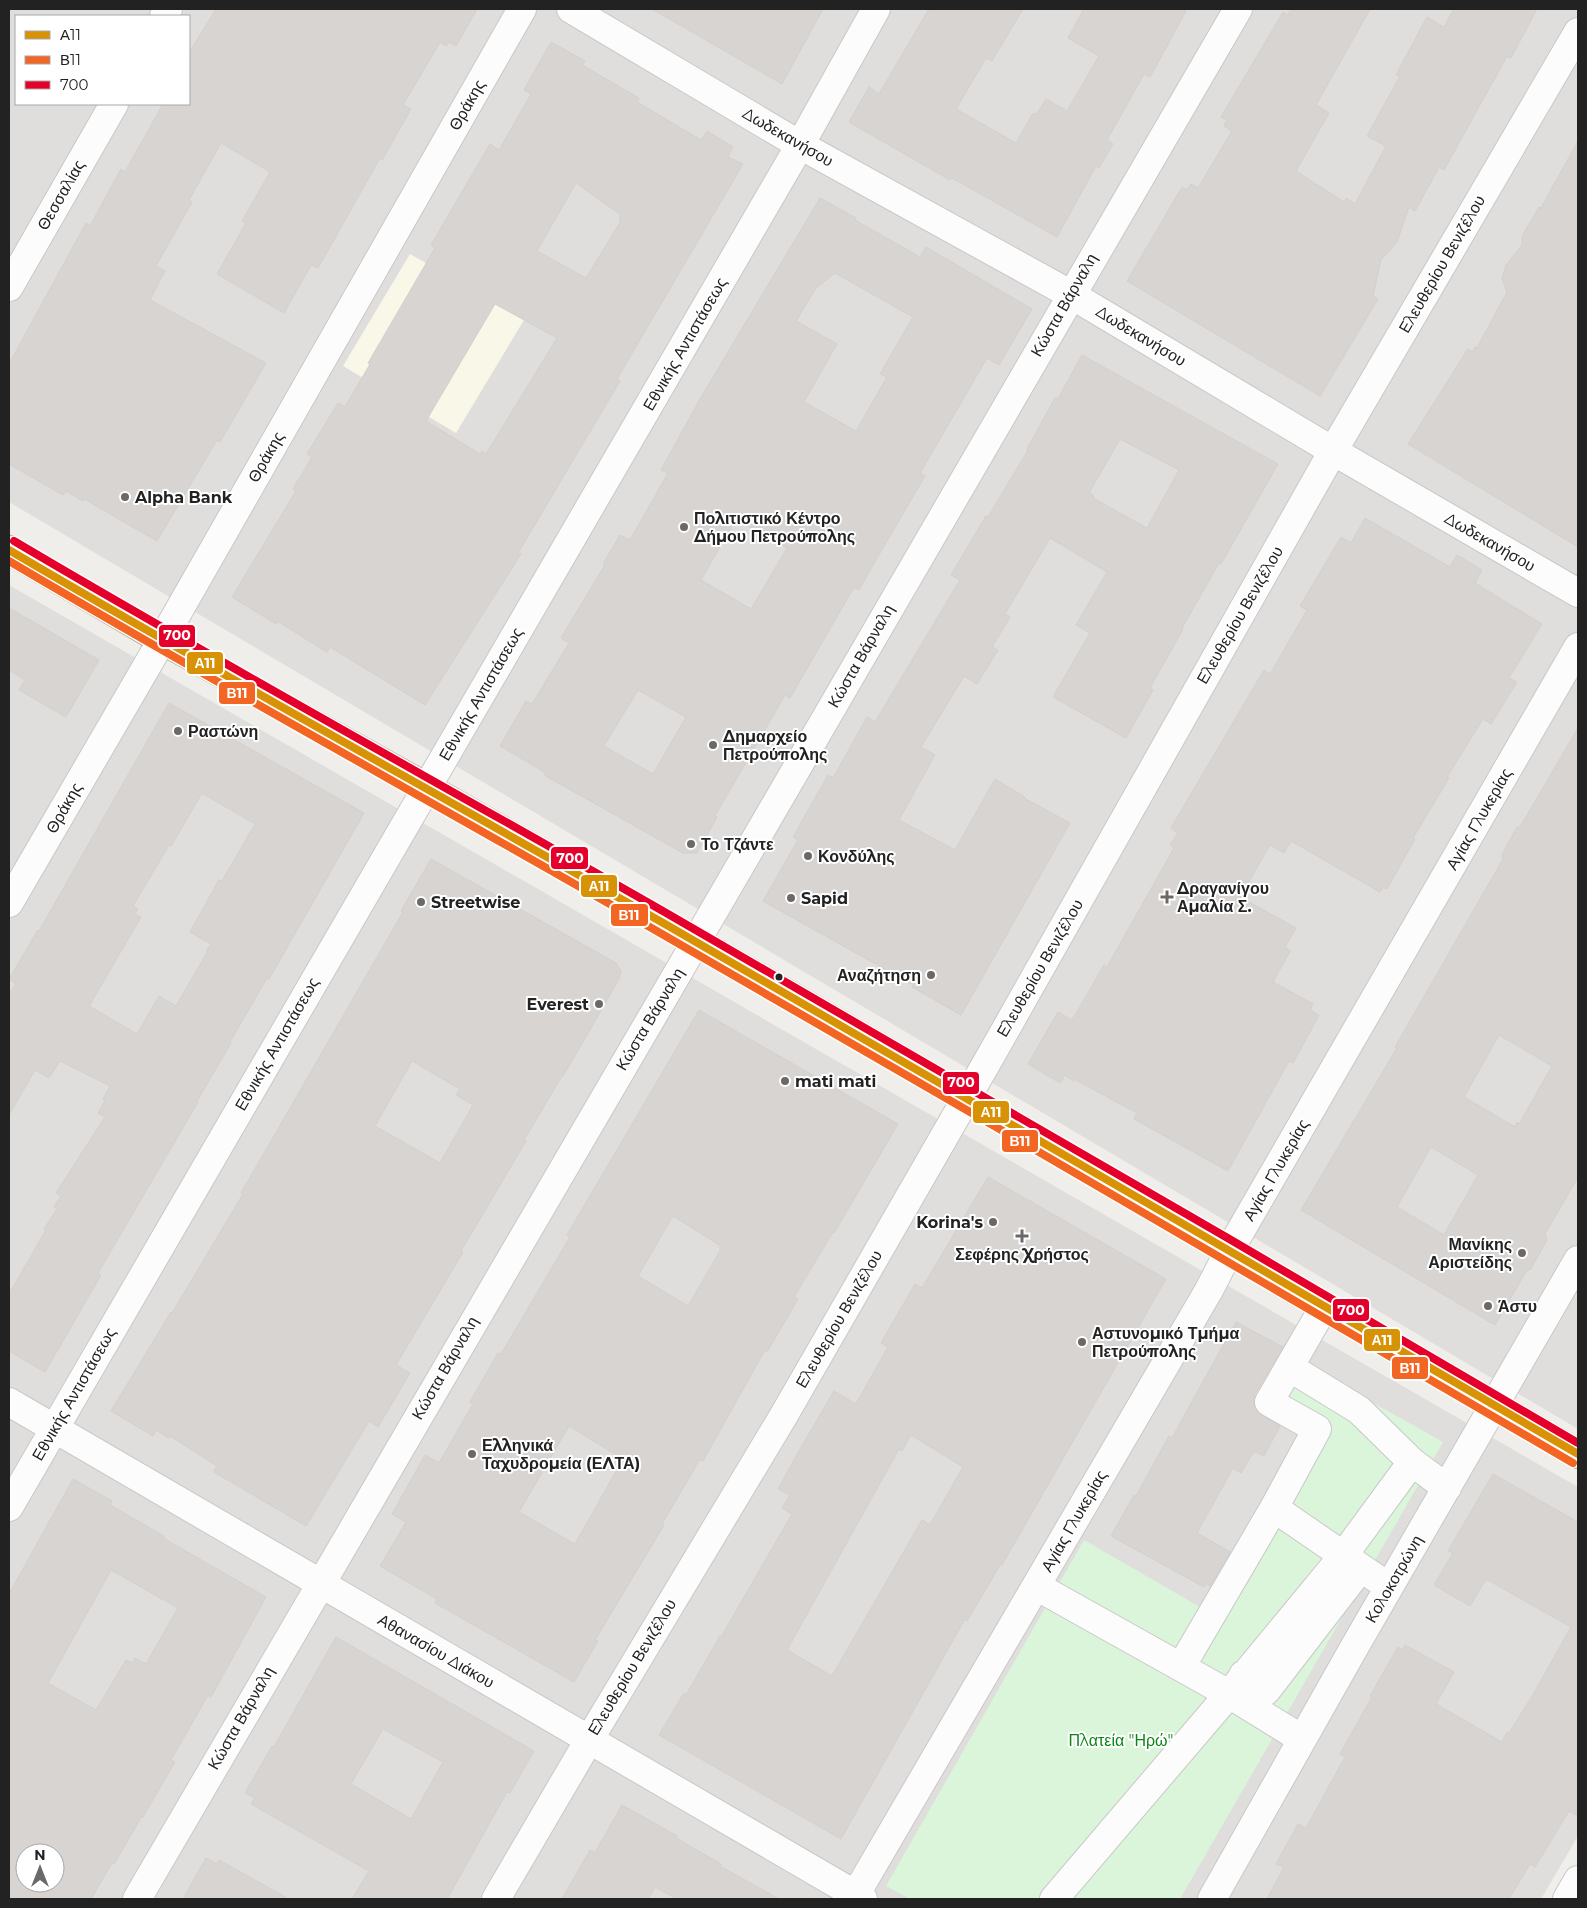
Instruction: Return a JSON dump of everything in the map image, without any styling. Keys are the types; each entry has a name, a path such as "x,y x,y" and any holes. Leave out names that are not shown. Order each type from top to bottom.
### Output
{"main road":[{"path":"9,550 162,640 426,787 1578,1454"}],"street":[{"name":"Θράκης","path":"9,903 162,640 522,9"},
{"name":"Δωδεκανήσου","path":"571,9 800,145 1070,294 1578,593"},
{"name":"Εθνικής Αντιστάσεως","path":"9,1507 800,145 876,9"},
{"name":"Κώστα Βάρναλη","path":"137,1899 319,1583 696,943 1070,294 1238,9"},
{"name":"Ελευθερίου Βενιζέλου","path":"496,1899 784,1415 1333,450 1578,32"},
{"name":"Θεσσαλίας","path":"9,287 113,105"},
{"name":"Αγίας Γλυκερίας","path":"857,1898 1578,647"},
{"name":"Κολοκοτρώνη","path":"1212,1899 1493,1405 1578,1260"},
{"path":"1181,1667 1274,1508 1317,1429 1270,1402 1324,1307"},
{"path":"1289,1367 1359,1410 1412,1462 1447,1488"},
{"name":"Αθανασίου Διάκου","path":"9,1402 857,1898"},
{"path":"1339,1560 1412,1462"},
{"path":"1274,1508 1339,1560 1389,1588"},
{"path":"1036,1586 1181,1667 1236,1685 1266,1691 1308,1616 1353,1578 1339,1560"},
{"path":"1308,1616 1355,1646"},
{"path":"1236,1685 1302,1739"},
{"path":"1054,1899 1236,1685"},
{"path":"1567,1899 1578,1880"}],"shaded area":[{"path":"9,9 1578,9 1578,1429 9,502"},
{"path":"410,254 524,320 456,433 343,366"},
{"path":"9,585 1578,1487 1578,1836 1541,1899 9,1899"}],"green space":[{"name":"Πλατεία \"Ηρώ\"","path":"1284,1353 1443,1442 1180,1899 910,1899 886,1886 1084,1540 1200,1607 1302,1431 1255,1403"}],"building":[{"path":"216,9 477,9 456,46 449,42 446,46 440,42 403,105 411,109 382,160 380,158 318,268 311,265 284,313 217,274 246,223 242,221 270,172 221,143 189,200 192,202 156,266 165,271 150,300 266,363 220,442 217,440 157,541 84,499 83,501 66,491 63,495 9,464 9,364 86,223 90,226 121,169 125,172 162,105 190,105 190,51"},
{"path":"652,9 823,9 782,84"},
{"path":"929,9 1023,9 992,61 986,58 956,109 1016,143 1033,113 1036,115 1046,99 1067,111 1099,56 1068,38 1084,9 1187,9 1150,77 1144,74 1107,140 1113,144 1099,168 1096,166 1057,237 952,178 950,180 849,122 869,87 879,94"},
{"path":"1291,9 1370,9 1316,105 1329,113 1296,171 1344,202 1346,198 1355,204 1386,146 1367,136 1400,76 1396,75 1427,17 1444,27 1454,9 1537,9 1511,58 1507,56 1444,170 1439,167 1415,211 1409,207 1397,242 1381,260 1373,296 1378,299 1320,396 1127,281 1182,187 1187,190 1191,184 1198,188 1232,131 1224,126 1227,120 1221,117 1283,12 1288,15"},
{"path":"551,42 585,61 582,65 639,98 637,102 701,140 707,131 733,147 728,157 743,164 617,379 620,381 518,553 521,554 425,705 330,647 327,652 277,621 276,624 232,597 296,491 293,489 312,457 307,454 338,403 345,407 370,364 368,363 435,248 431,245 490,144 499,150 531,94 524,90","holes":["576,183 621,215 619,220 621,221 586,278 537,251","495,304 557,338 486,454 482,451 480,454 426,421"]},
{"path":"1578,141 1578,547 1408,444 1468,349 1473,352 1475,347 1477,348 1507,292 1502,278 1506,265 1522,245 1522,236 1539,207 1541,208"},
{"path":"820,198 920,257 926,247 1032,309 999,365 987,358 920,473 925,476 859,590 854,587 790,698 785,695 715,816 717,817 697,853 683,853 544,775 546,773 500,746 526,701 532,704 569,643 561,638 605,565 603,564 620,535 630,540 668,473 661,470 700,399","holes":["835,273 913,317 880,374 887,377 856,431 804,402 837,344 796,321 816,288","736,519 787,548 751,609 701,580","638,690 686,717 653,774 604,746"]},
{"path":"1082,355 1278,464 1182,628 1150,688 1153,690 1126,738 1053,697 1090,633 1076,625 1107,572 1050,538 1005,614 1010,617 992,647 998,650 977,684 964,676 921,747 935,755 899,820 955,850 995,779 1024,798 1070,823 961,1015 912,987 913,985 763,901 798,840 793,837 828,775 833,778 867,717 875,722 960,580 951,575 1028,450 1055,398 1058,399","holes":["1120,439 1179,470 1147,528 1093,498 1094,496 1089,493"]},
{"path":"1365,518 1450,567 1457,555 1482,570 1475,583 1542,624 1509,678 1517,682 1491,724 1483,719 1447,777 1449,778 1413,838 1415,839 1387,889 1383,887 1380,892 1291,841 1284,853 1270,845 1240,897 1296,928 1285,947 1290,951 1273,982 1313,1004 1310,1010 1319,1015 1293,1063 1289,1061 1228,1171 1134,1119 1137,1113 1074,1079 1073,1081 1065,1075 1060,1083 1028,1064 1058,1012 1072,1020 1104,965 1107,967 1174,848 1170,845 1178,833 1171,828 1264,670 1270,674 1307,610 1300,606 1341,537 1351,543"},
{"path":"9,608 99,660 66,717 19,690 25,680 9,670"},
{"path":"169,703 364,813 98,1273 101,1275 45,1372 9,1351 9,1294 57,1209 54,1207 61,1196 56,1193 105,1117 98,1113 110,1086 60,1061 49,1078 35,1070 9,1115 9,994 16,984 9,979 39,931","holes":["202,793 255,824 222,881 219,880 190,932 211,944 176,1006 159,996 137,1034 89,1006 141,917 135,914 138,909 133,906"]},
{"path":"1578,728 1578,1177 1545,1234 1547,1240 1495,1325 1301,1210 1397,1048 1395,1047 1503,859 1502,855 1517,827 1520,827","holes":["1499,1035 1552,1066 1519,1124 1517,1122 1515,1127 1464,1097","1431,1147 1478,1175 1444,1235 1397,1207"]},
{"path":"431,859 616,963 621,971 619,979 594,1023 524,1140 526,1141 461,1251 463,1252 396,1365 410,1373 378,1427 369,1421 306,1526 214,1472 217,1466 170,1436 169,1438 156,1430 153,1436 111,1411 243,1194 241,1193 403,912 401,911","holes":["412,1061 460,1089 456,1095 473,1105 440,1163 375,1126"]},
{"path":"699,1010 898,1124 794,1297 798,1299 767,1352 765,1350 703,1461 700,1459 662,1524 664,1525 595,1640 598,1641 574,1682 435,1603 437,1599 380,1566 406,1522 392,1514 425,1455 439,1463 473,1404 470,1402 498,1353 501,1354 570,1237 567,1235","holes":["673,1216 721,1246 688,1306 638,1276","569,1426 623,1459 575,1544 519,1512"]},
{"path":"988,1177 1166,1279 1002,1565 1000,1565 967,1621 965,1619 841,1839 659,1735 721,1637 792,1514 782,1508 790,1495 778,1489 834,1391 856,1404 888,1347 881,1343 915,1284 922,1288","holes":["911,1435 963,1467 930,1525 922,1520 832,1676 787,1650 899,1449 902,1451"]},
{"path":"1236,1322 1283,1347 1255,1394 1253,1402 1255,1409 1261,1415 1280,1426 1264,1456 1254,1451 1241,1473 1233,1468 1197,1533 1230,1552 1210,1586 1206,1583 1204,1587 1111,1536 1134,1495 1136,1496 1169,1436 1172,1438"},
{"path":"1493,1474 1578,1522 1578,1816 1569,1811 1535,1867 1530,1864 1509,1899 1267,1899 1284,1867 1276,1864 1298,1824 1306,1828 1345,1757 1340,1754 1398,1647 1402,1650 1405,1645 1454,1672 1436,1704 1502,1742 1534,1693 1571,1627 1486,1579 1470,1606 1434,1585 1453,1553 1448,1551"},
{"path":"73,1479 112,1501 110,1505 164,1536 163,1538 266,1597 211,1697 208,1695 171,1760 175,1762 91,1899 9,1899 9,1594","holes":["111,1570 178,1608 146,1664 135,1658 132,1663 126,1660 96,1710 48,1683"]},
{"path":"336,1637 534,1751 510,1793 507,1792 447,1899 352,1899 369,1871 251,1804 255,1798 245,1793 272,1746 274,1747","holes":["383,1729 443,1762 411,1819 351,1784"]},
{"path":"622,1805 677,1836 676,1838 721,1864 720,1866 779,1899 677,1899 655,1887 648,1899 562,1899 590,1850 595,1853"},
{"path":"206,1858 217,1864 219,1860 289,1899 183,1899"}],"transit line":[{"name":"700","path":"14,541 177,636 896,1045 1578,1443"},
{"name":"Α11","path":"9,550 172,645 583,877 1578,1454"},
{"name":"Β11","path":"9,561 770,996 1573,1463"}],"place":[{"name":"Alpha Bank","path":"125,497"},
{"name":"Πολιτιστικό Κέντρο Δήμου Πετρούπολης","path":"684,527"},
{"name":"Ραστώνη","path":"178,731"},
{"name":"Δημαρχείο Πετρούπολης","path":"713,745"},
{"name":"Το Τζάντε","path":"691,844"},
{"name":"Κονδύλης","path":"808,856"},
{"name":"Δραγανίγου Αμαλία Σ.","path":"1167,897"},
{"name":"Sapid","path":"791,898"},
{"name":"Streetwise","path":"421,902"},
{"name":"Αναζήτηση","path":"931,975"},
{"name":"Everest","path":"599,1004"},
{"name":"mati mati","path":"785,1081"},
{"name":"Korina's","path":"993,1222"},
{"name":"Σεφέρης Χρήστος","path":"1022,1236"},
{"name":"Μανίκης Αριστείδης","path":"1522,1253"},
{"name":"Άστυ","path":"1488,1306"},
{"name":"Αστυνομικό Τμήμα Πετρούπολης","path":"1082,1342"},
{"name":"Ελληνικά Ταχυδρομεία (ΕΛΤΑ)","path":"472,1454"}]}
